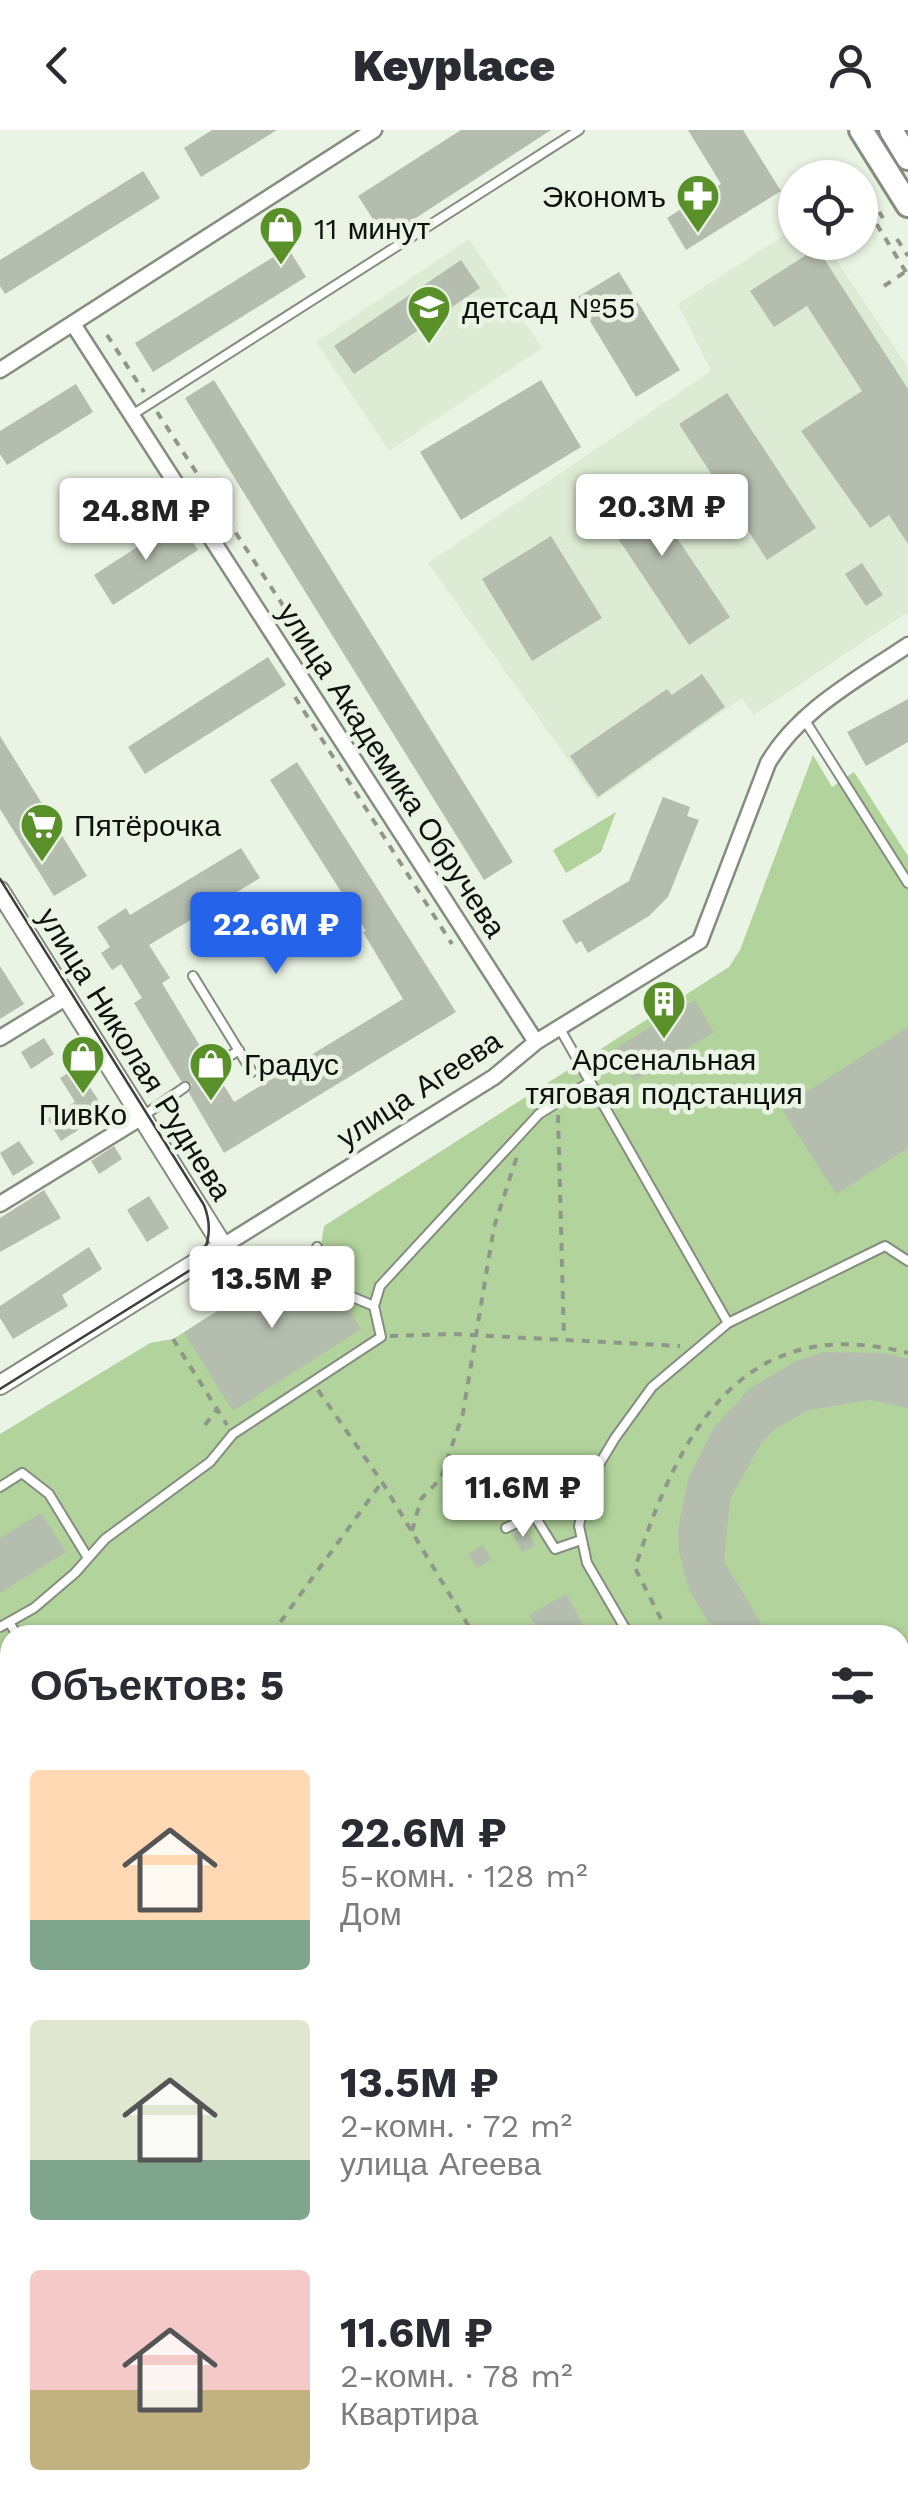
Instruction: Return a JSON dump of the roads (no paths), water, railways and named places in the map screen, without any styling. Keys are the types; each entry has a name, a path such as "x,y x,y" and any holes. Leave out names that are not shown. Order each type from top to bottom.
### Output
{"main road":[{"path":"861,130 908,204"},
{"path":"891,130 908,158"}],"street":[{"path":"0,370 374,130"},
{"name":"улица Академика Обручева","path":"72,324 536,1042"},
{"name":"улица Агеева","path":"0,1385 494,1078 536,1042 700,942 768,763 782,738 908,645"},
{"name":"улица Николая Руднева","path":"2,899 224,1246"},
{"path":"0,1038 66,997"},
{"path":"0,1204 142,1116"}],"lane":[{"path":"132,416 579,130"},
{"path":"804,719 908,883"},
{"path":"193,976 252,1072"},
{"path":"560,1029 728,1322"},
{"path":"212,1067 239,1050"},
{"path":"4,1625 34,1608 104,1538 210,1462 232,1434 381,1338 374,1306 380,1286 538,1114 590,1082"},
{"path":"142,1116 185,1086"},
{"path":"622,1625 586,1563 579,1526 588,1483 652,1387 728,1322 868,1252 885,1246 908,1261"},
{"path":"318,1247 350,1296 374,1306"},
{"path":"0,1486 22,1473 50,1494 88,1558"},
{"path":"506,1528 534,1515 556,1549 582,1540"}],"tram line":[{"path":"0,879 204,1205 209,1230 206,1246 192,1269 0,1389"}],"place":[{"name":"Экономъ","path":"698,234"},
{"name":"11 минут","path":"281,266"},
{"name":"детсад №55","path":"429,345"},
{"name":"Пятёрочка","path":"42,863"},
{"name":"Арсенальная тяговая подстанция","path":"664,1040"},
{"name":"ПивКо","path":"83,1095"},
{"name":"Градус","path":"211,1102"}]}
